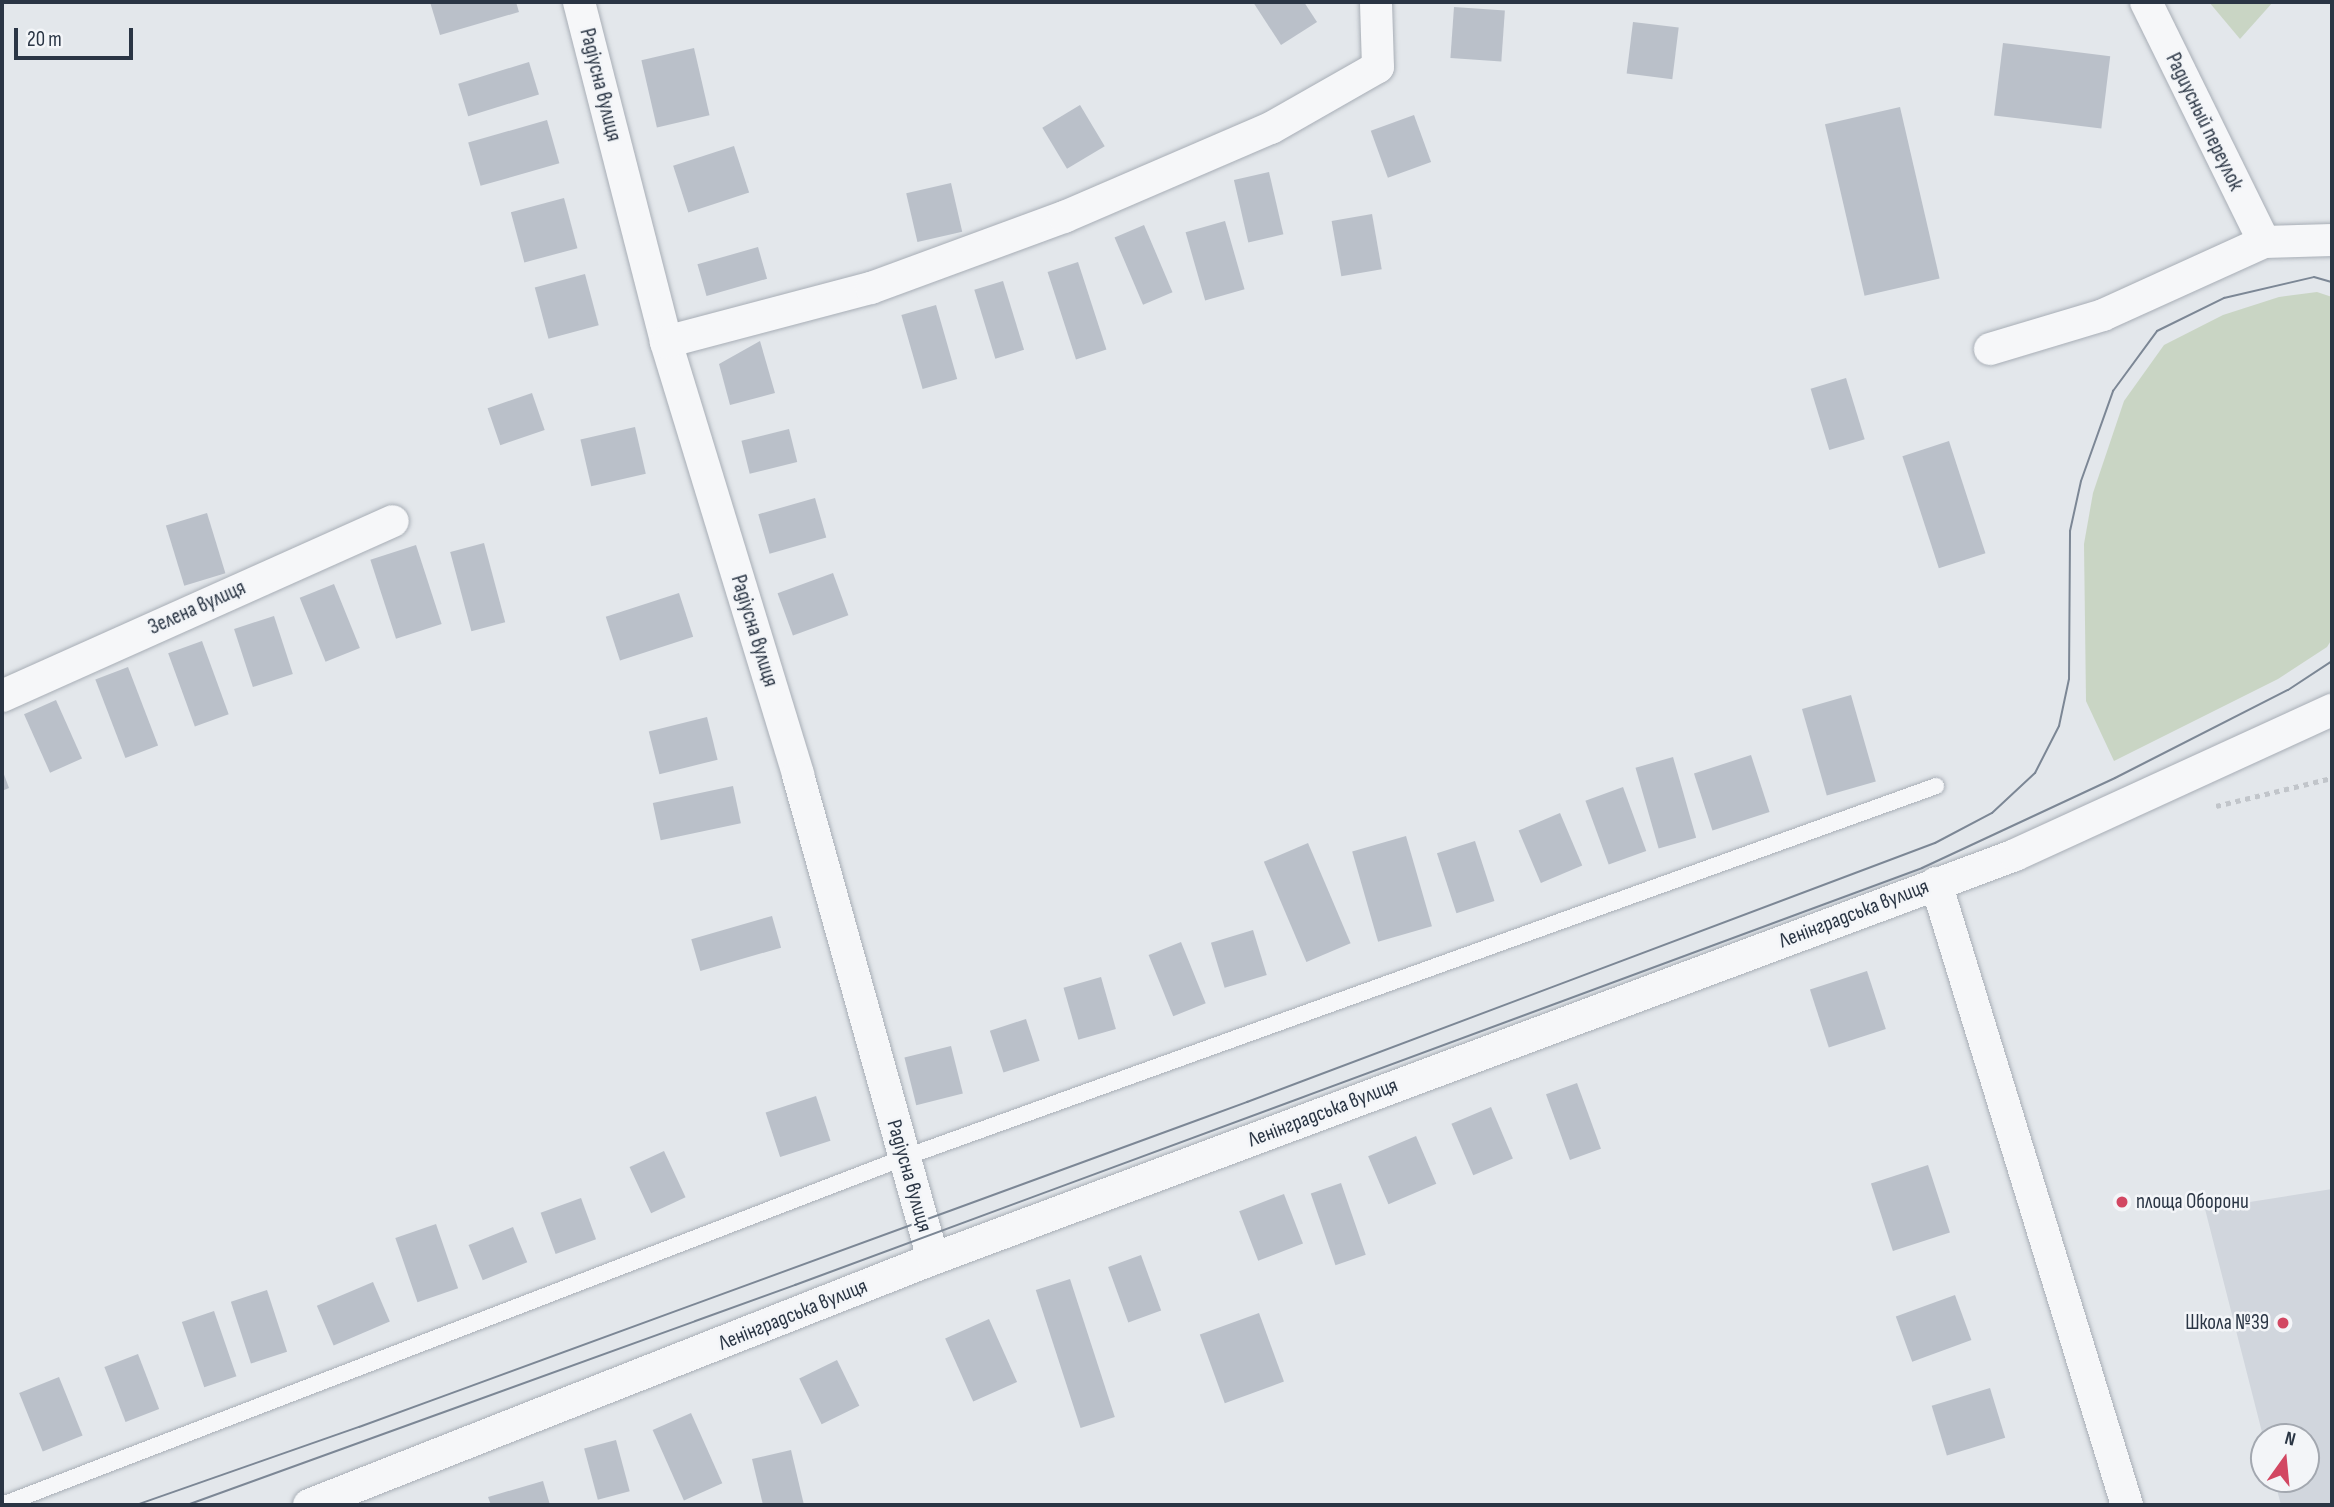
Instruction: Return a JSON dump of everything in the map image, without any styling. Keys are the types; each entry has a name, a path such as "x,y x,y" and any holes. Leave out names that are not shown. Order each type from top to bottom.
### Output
{"street":[{"name":"Радіусна вулиця","path":"579,2 666,342 798,775 933,1259"},
{"path":"666,342 871,288 1064,217 1271,128 1378,67 1376,2"},
{"name":"Радиусный переулок","path":"2146,2 2264,242"},
{"path":"1990,349 2103,315 2264,242 2332,240"},
{"name":"Зелена вулиця","path":"2,696 393,521"},
{"name":"Ленінградська вулиця","path":"309,1505 933,1259 2015,855 2332,710"},
{"path":"1936,883 2127,1505"}],"lane":[{"path":"2,1505 903,1158 1936,786"}],"shaded area":[{"name":"Школа №39","path":"2332,1189 2332,1505 2281,1505 2278,1493 2320,1493 2320,1423 2260,1423 2205,1209"}],"green space":[{"path":"2209,2 2273,2 2240,39"},
{"path":"2317,292 2332,297 2332,639 2327,647 2278,679 2114,761 2086,701 2084,544 2093,493 2124,401 2164,345 2223,315 2279,297"}],"building":[{"path":"430,2 516,2 519,12 440,35"},
{"path":"1253,2 1304,2 1317,22 1281,45"},
{"path":"1454,7 1505,11 1501,61 1450,58"},
{"path":"1633,22 1679,28 1672,79 1627,74"},
{"path":"2003,43 2110,56 2101,129 1994,115"},
{"path":"694,48 710,115 657,127 641,60"},
{"path":"529,62 539,95 468,116 458,84"},
{"path":"1080,105 1105,146 1067,169 1042,128"},
{"path":"1900,107 1940,278 1865,296 1825,124"},
{"path":"1414,115 1431,162 1388,178 1371,131"},
{"path":"547,120 559,163 481,186 468,143"},
{"path":"734,146 749,193 688,212 673,166"},
{"path":"1269,172 1283,234 1248,242 1234,180"},
{"path":"951,183 962,232 917,242 906,193"},
{"path":"564,198 577,248 524,262 511,212"},
{"path":"1372,214 1382,269 1341,276 1332,221"},
{"path":"1225,221 1245,289 1205,301 1186,232"},
{"path":"1144,225 1173,292 1143,305 1115,238"},
{"path":"758,247 767,279 707,296 697,264"},
{"path":"1078,262 1106,349 1076,359 1048,272"},
{"path":"585,274 599,325 548,339 535,287"},
{"path":"1003,281 1024,350 995,359 974,290"},
{"path":"936,305 957,379 923,389 901,315"},
{"path":"760,341 775,393 730,405 719,364"},
{"path":"1846,378 1865,439 1829,450 1811,389"},
{"path":"532,393 545,430 500,445 488,408"},
{"path":"635,427 646,474 591,486 580,440"},
{"path":"789,429 797,462 750,474 741,441"},
{"path":"1949,441 1985,553 1939,568 1902,456"},
{"path":"815,498 826,537 770,554 758,514"},
{"path":"207,513 225,573 184,586 166,526"},
{"path":"484,543 505,622 471,631 450,552"},
{"path":"416,545 442,624 396,639 370,560"},
{"path":"833,573 848,615 793,635 778,593"},
{"path":"334,584 360,648 326,662 300,598"},
{"path":"679,593 693,637 620,661 606,617"},
{"path":"274,616 293,674 253,687 234,629"},
{"path":"202,641 229,714 195,727 168,653"},
{"path":"128,667 158,745 125,758 95,680"},
{"path":"1851,695 1876,782 1827,796 1802,709"},
{"path":"56,700 82,758 50,773 24,714"},
{"path":"707,717 718,760 659,774 649,732"},
{"path":"1751,755 1770,812 1712,831 1694,774"},
{"path":"1673,757 1696,838 1659,848 1636,768"},
{"path":"2,769 9,788 2,791"},
{"path":"733,786 741,823 661,840 653,803"},
{"path":"1623,787 1646,851 1609,865 1585,801"},
{"path":"1560,813 1582,865 1541,883 1519,831"},
{"path":"1406,836 1432,926 1378,942 1352,851"},
{"path":"1475,841 1494,901 1456,913 1437,853"},
{"path":"1308,843 1351,943 1306,962 1264,862"},
{"path":"772,916 781,948 700,971 691,939"},
{"path":"1253,930 1267,975 1225,988 1211,943"},
{"path":"1181,942 1206,1003 1173,1016 1149,955"},
{"path":"1867,971 1886,1029 1829,1048 1810,990"},
{"path":"1101,977 1116,1029 1078,1040 1064,988"},
{"path":"1026,1019 1040,1061 1003,1073 990,1031"},
{"path":"951,1046 963,1094 916,1105 904,1058"},
{"path":"1577,1083 1601,1149 1570,1160 1546,1094"},
{"path":"816,1096 831,1141 780,1157 766,1112"},
{"path":"1491,1107 1513,1159 1473,1175 1451,1124"},
{"path":"1416,1136 1436,1184 1388,1204 1368,1156"},
{"path":"664,1151 686,1197 651,1213 630,1167"},
{"path":"1928,1165 1950,1233 1893,1251 1871,1184"},
{"path":"1341,1183 1366,1255 1335,1265 1311,1193"},
{"path":"1284,1194 1303,1243 1258,1261 1239,1211"},
{"path":"581,1198 596,1239 556,1254 541,1213"},
{"path":"436,1224 458,1288 417,1302 395,1238"},
{"path":"513,1227 527,1262 483,1280 468,1245"},
{"path":"1141,1255 1161,1310 1128,1322 1108,1267"},
{"path":"1070,1279 1115,1417 1081,1428 1036,1290"},
{"path":"373,1282 390,1322 334,1345 317,1306"},
{"path":"267,1290 287,1352 251,1364 231,1302"},
{"path":"1955,1295 1971,1340 1912,1362 1896,1317"},
{"path":"214,1311 236,1376 204,1387 182,1322"},
{"path":"1259,1313 1284,1382 1225,1403 1200,1335"},
{"path":"989,1319 1017,1382 973,1402 945,1339"},
{"path":"138,1354 159,1409 126,1422 104,1367"},
{"path":"837,1360 859,1406 822,1424 799,1378"},
{"path":"59,1377 83,1435 43,1452 19,1393"},
{"path":"1990,1388 2005,1438 1947,1456 1932,1406"},
{"path":"691,1413 722,1483 684,1500 653,1430"},
{"path":"616,1440 630,1491 598,1500 584,1449"},
{"path":"791,1450 804,1505 763,1505 752,1459"},
{"path":"543,1481 550,1505 491,1505 488,1497"}],"tram line":[{"path":"136,1505 359,1427 1247,1102 1935,843 1992,813 2035,773 2059,726 2069,679 2070,531 2081,481 2113,391 2157,331 2224,298 2314,277 2332,282"},
{"path":"187,1505 795,1285 1922,868 2115,778 2288,690 2332,661"}],"place":[{"name":"площа Оборони","path":"2122,1202"},
{"name":"Школа №39","path":"2283,1323"}]}
